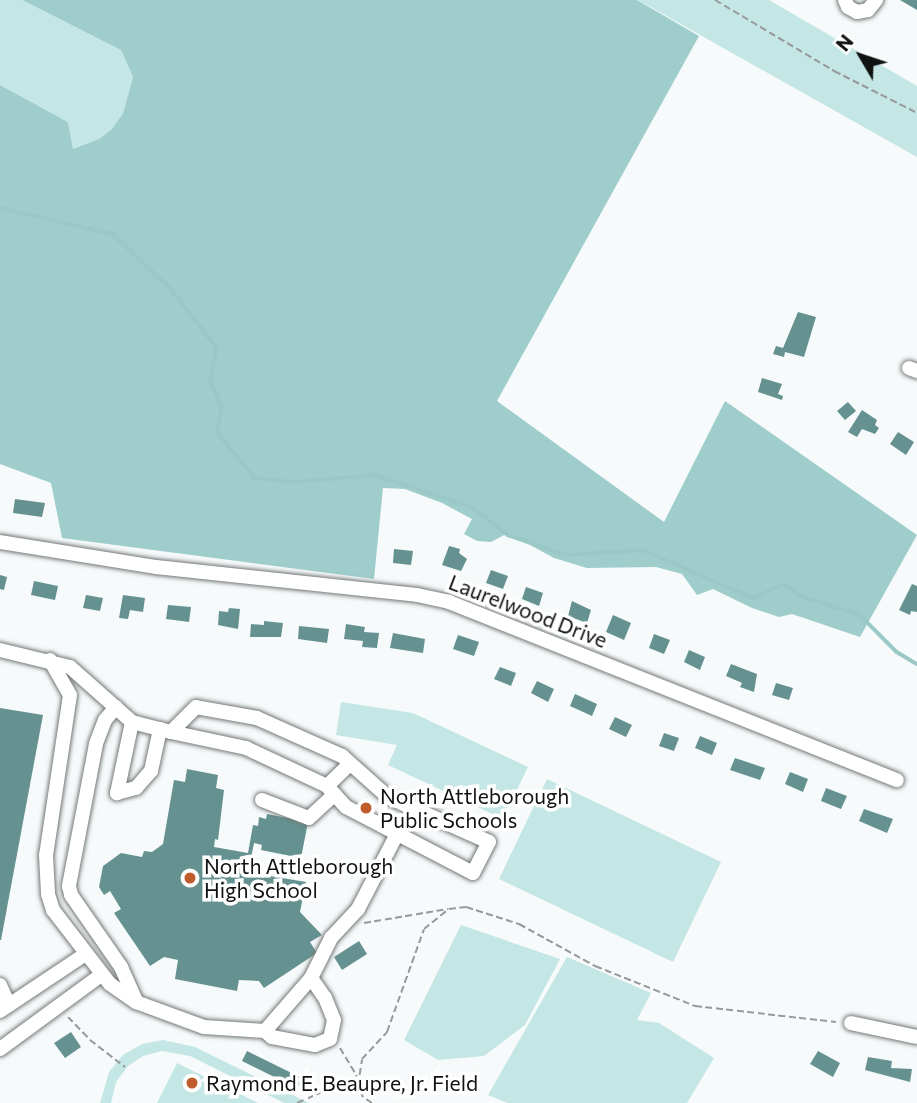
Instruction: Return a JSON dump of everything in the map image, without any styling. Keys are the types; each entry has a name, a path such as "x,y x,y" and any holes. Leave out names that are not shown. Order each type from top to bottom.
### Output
{"street":[{"path":"845,0 848,7 857,12 868,10 876,0"},
{"name":"Laurelwood Drive","path":"0,542 132,564 417,595 449,602 897,780"},
{"path":"0,650 70,667 132,722 166,730 246,748 331,790 346,807 396,836 472,873 489,842 388,797 342,756 257,718 196,708 166,730 151,771 136,788 117,793 132,722"},
{"path":"50,660 70,695 46,855 50,902 101,975 136,1002 204,1027 265,1031 272,1037 315,1045 330,1039 334,1020 325,998 311,978"},
{"path":"116,707 105,720 96,744 70,872 71,895 121,967 136,1002"},
{"path":"262,800 309,818 350,764"},
{"path":"265,1031 311,978 337,932 358,909 396,836"},
{"path":"50,902 71,895"},
{"path":"0,985 4,1008 85,955"},
{"path":"65,969 81,990"},
{"path":"0,1049 101,975"},
{"path":"851,1023 917,1037"}],"path":[{"path":"715,0 834,71 917,113"},
{"path":"337,932 365,922 466,906 519,924 595,966 695,1006 851,1023"},
{"path":"358,1078 362,1059 387,1032 424,929 449,909"},
{"path":"60,1005 90,1040 125,1067"},
{"path":"330,1039 347,1055 363,1097 372,1103"},
{"path":"297,1103 358,1078"}],"shaded area":[{"path":"0,0 22,0 121,50 133,77 123,113 112,129 99,139 73,149 68,122 0,85"},
{"path":"22,0 637,0 699,36 497,401 664,522 725,401 917,535 860,637 792,614 779,617 752,608 713,589 697,595 682,574 656,567 587,568 554,558 508,533 491,542 477,541 464,534 472,519 442,503 405,489 383,488 374,579 62,538 51,483 0,464 0,85 68,122 73,149 99,139 112,129 123,113 133,77 121,50"},
{"path":"638,0 769,0 917,86 917,157"},
{"path":"341,702 413,713 528,767 503,819 388,765 397,745 336,735"},
{"path":"547,779 721,862 673,962 499,879"},
{"path":"461,925 560,959 525,1025 484,1056 438,1060 404,1040"},
{"path":"567,957 651,993 637,1020 659,1023 714,1058 687,1103 508,1103 488,1095"},
{"path":"163,1040 195,1047 309,1103 284,1103 190,1056 162,1051 143,1056 128,1066 116,1082 111,1103 100,1103 109,1072 123,1055 142,1044"},
{"name":"Raymond E. Beaupre, Jr. Field","path":"177,1063 258,1103 157,1103"}],"building":[{"path":"900,0 917,0 917,10"},
{"path":"798,312 816,317 804,357 785,352 784,357 773,354 776,346 783,348"},
{"path":"762,378 782,384 778,394 783,396 782,400 758,392"},
{"path":"848,402 856,411 845,420 837,411"},
{"path":"862,410 877,420 875,425 879,428 875,434 862,429 857,437 848,432"},
{"path":"898,432 914,442 906,455 890,444"},
{"path":"15,499 45,503 42,517 13,513"},
{"path":"449,546 460,549 459,553 467,559 461,571 442,565"},
{"path":"394,549 413,551 411,565 393,563"},
{"path":"491,570 508,576 503,589 486,583"},
{"path":"0,575 7,577 4,590 0,589"},
{"path":"34,581 58,586 55,600 31,595"},
{"path":"912,584 917,586 917,612 911,611 910,615 899,610"},
{"path":"526,587 543,593 539,606 522,599"},
{"path":"86,595 103,598 100,611 83,608"},
{"path":"123,595 145,598 143,612 130,610 128,619 119,618"},
{"path":"572,601 591,610 587,623 568,616"},
{"path":"168,605 191,607 189,622 166,619"},
{"path":"229,608 240,609 238,629 218,625 219,611 228,612"},
{"path":"613,615 631,623 624,640 606,632"},
{"path":"264,621 283,623 281,637 250,637 251,624 264,625"},
{"path":"346,624 365,627 364,632 379,633 377,648 362,647 363,641 344,639"},
{"path":"299,626 329,629 327,643 298,639"},
{"path":"393,633 425,639 423,653 390,648"},
{"path":"654,634 670,640 664,654 649,648"},
{"path":"458,635 479,642 474,656 453,649"},
{"path":"689,650 705,657 700,670 684,662"},
{"path":"731,664 757,674 754,692 740,687 742,683 726,676"},
{"path":"500,667 516,673 511,686 494,679"},
{"path":"537,681 554,689 548,702 531,693"},
{"path":"776,683 793,688 789,700 772,695"},
{"path":"575,694 597,704 592,716 570,706"},
{"path":"0,708 43,715 1,940 0,940"},
{"path":"615,717 632,725 626,737 609,729"},
{"path":"664,733 679,738 674,751 659,746"},
{"path":"700,736 717,743 712,755 695,748"},
{"path":"735,758 765,768 760,780 730,770"},
{"name":"North Attleborough High School","path":"187,769 218,775 216,788 224,790 218,840 215,839 214,847 248,853 253,825 258,826 259,817 266,819 267,814 308,822 301,858 261,850 262,845 254,843 250,863 255,864 253,873 306,882 300,912 322,935 310,942 317,953 264,988 259,981 239,980 237,991 175,979 178,960 164,957 150,966 114,913 121,909 110,891 104,895 99,887 103,866 121,853 142,857 144,851 152,852 163,844 174,780 185,782"},
{"path":"790,772 808,779 803,792 785,784"},
{"path":"826,788 847,796 841,809 821,801"},
{"path":"864,809 893,819 887,833 859,821"},
{"path":"359,941 367,954 342,970 334,957"},
{"path":"71,1032 81,1047 65,1058 54,1043"},
{"path":"247,1051 312,1083 307,1093 242,1061"},
{"path":"818,1051 840,1063 833,1077 810,1064"},
{"path":"868,1057 892,1061 891,1068 912,1069 910,1082 865,1070"}],"waterway":[{"path":"0,208 113,234 172,290 217,348 211,382 222,407 218,433 255,478 294,482 375,475 472,507 508,535 566,555 643,550 753,598 784,584 801,596 860,615 897,652 917,664"}],"place":[{"name":"North Attleborough Public Schools","path":"366,808"},
{"name":"North Attleborough High School","path":"190,878"},
{"name":"Raymond E. Beaupre, Jr. Field","path":"192,1083"}]}
